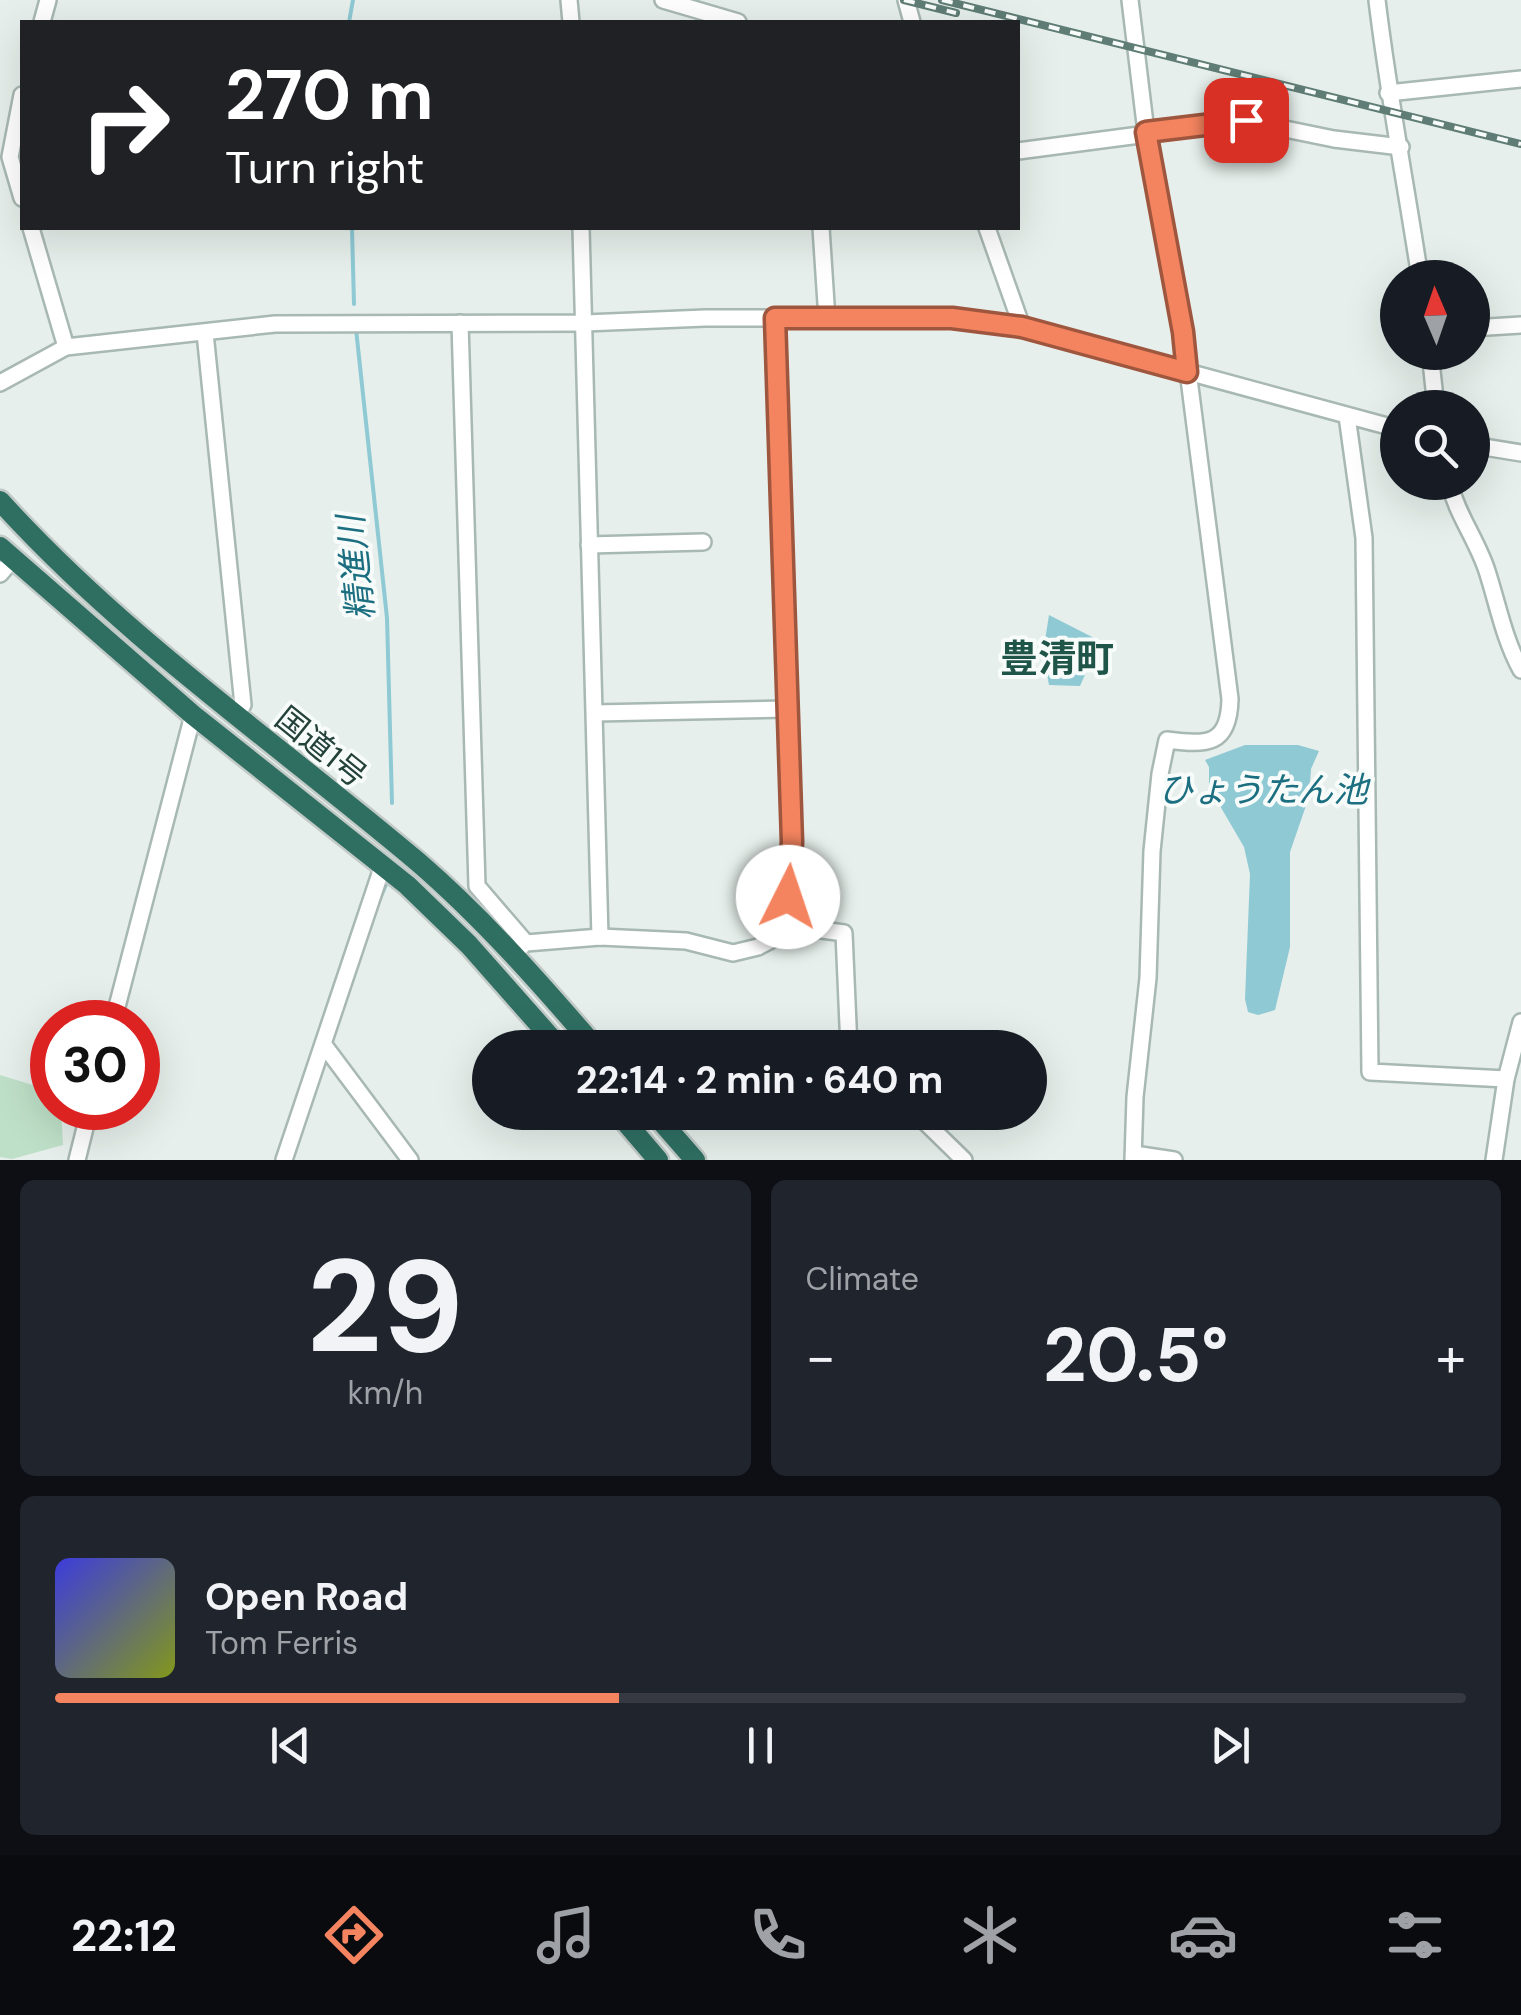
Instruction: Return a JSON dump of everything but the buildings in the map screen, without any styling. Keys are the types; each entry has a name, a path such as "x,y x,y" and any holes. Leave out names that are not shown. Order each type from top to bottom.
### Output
{"highway":[{"name":"国道1号","path":"0,501 54,560 234,716 520,948 582,1030"},
{"name":"国道1号","path":"4,560 407,885 469,945 544,1030"},
{"path":"632,1130 658,1160"},
{"path":"669,1130 695,1160"}],"street":[{"path":"663,0 731,20"},
{"path":"1130,0 1146,132 1183,332 1230,699 1229,722 1216,738 1200,744 1167,740 1160,774 1152,851 1148,978 1135,1097 1134,1157 1174,1160"},
{"path":"1377,0 1388,93 1401,148 1417,260"},
{"path":"1388,93 1521,79"},
{"path":"20,102 5,154 20,193"},
{"path":"1020,151 1246,120 1334,139 1401,148"},
{"path":"32,230 66,347"},
{"path":"580,230 600,936"},
{"path":"821,230 827,319"},
{"path":"988,230 1022,327"},
{"path":"460,323 476,886 520,948 600,936 686,941 733,953 774,938 785,925 792,842 775,318"},
{"path":"0,383 66,347 274,324 952,318 1022,327 1380,424"},
{"path":"1490,327 1521,325"},
{"path":"204,334 244,705 234,716"},
{"path":"1347,416 1364,538 1370,1072 1506,1079"},
{"path":"1490,448 1521,453"},
{"path":"1454,500 1487,570 1511,652 1521,670"},
{"path":"589,545 704,542"},
{"path":"595,713 788,708"},
{"path":"118,1000 193,716"},
{"path":"284,1160 382,868"},
{"path":"785,925 844,933 849,1030"},
{"path":"1494,1160 1506,1079 1521,1022"},
{"path":"324,1044 410,1160"},
{"path":"77,1160 84,1130"},
{"path":"933,1130 964,1160"}],"green space":[{"path":"0,1075 30,1084 30,1130 62,1130 63,1145 12,1159 0,1157"}],"water":[{"path":"1049,615 1100,641 1080,686 1049,685 1043,653"},
{"name":"ひょうたん池","path":"1245,745 1298,745 1319,751 1311,769 1309,797 1290,852 1290,947 1275,1010 1258,1015 1248,1012 1245,999 1250,874 1244,847 1209,787 1205,760"}],"waterway":[{"name":"精進川","path":"349,20 353,0"},
{"name":"精進川","path":"352,230 354,304"},
{"name":"精進川","path":"356,329 387,618 392,803"},
{"name":"精進川","path":"378,903 388,880"}],"railway":[{"path":"904,0 956,13"},
{"path":"942,0 1521,144"}],"district":[{"name":"豊清町","path":"1057,659"}],"route":[{"path":"788,897 792,842 775,318 952,318 1022,327 1187,372 1146,132 1246,120"}]}
